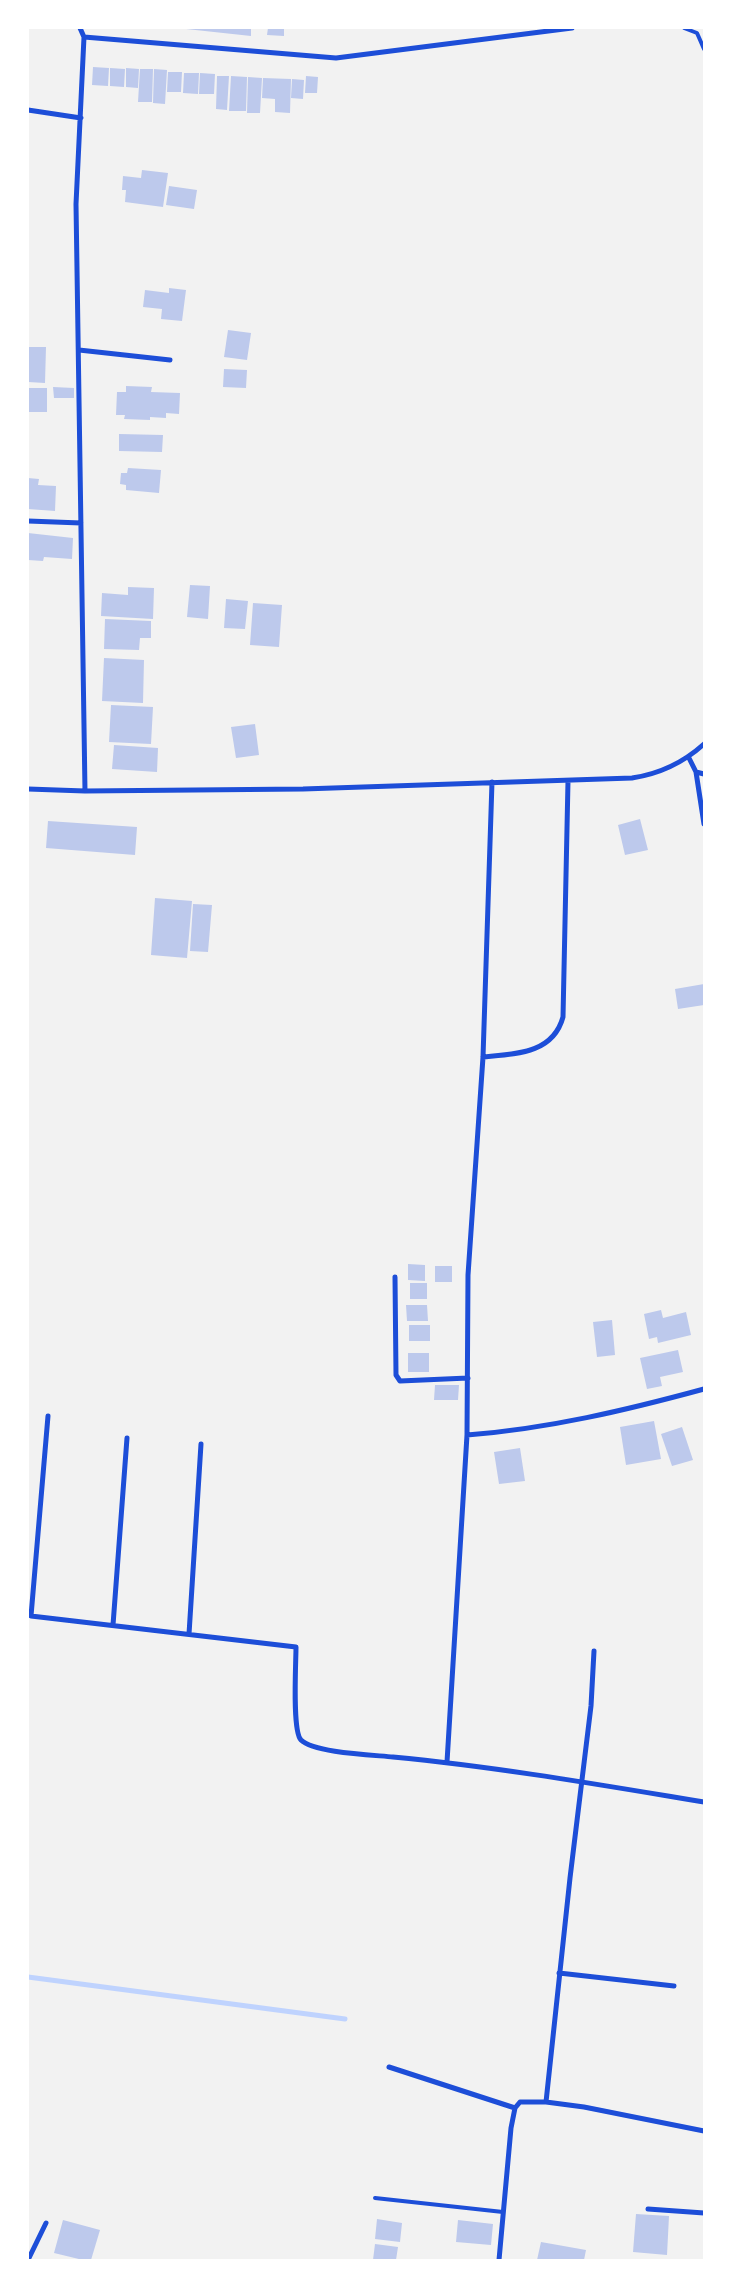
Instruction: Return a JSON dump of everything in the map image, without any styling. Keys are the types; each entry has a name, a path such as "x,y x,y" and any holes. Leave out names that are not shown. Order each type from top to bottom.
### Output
{"street":[{"path":"80,28 84,37 76,204 85,791"},
{"path":"84,37 336,58 572,28"},
{"path":"28,110 81,118"},
{"path":"79,350 170,360"},
{"path":"28,521 81,523"},
{"path":"28,789 85,791 303,788 568,781 649,775 689,758 704,744"},
{"path":"689,758 696,772 704,824"},
{"path":"696,772 704,774"},
{"path":"483,1057 518,1054 538,1048 553,1038 560,1030 563,1017 568,781"},
{"path":"447,1762 468,1435 468,1275 483,1057 492,782"},
{"path":"395,1276 396,1375 400,1381 468,1378"},
{"path":"468,1435 501,1432 596,1414 704,1390"},
{"path":"48,1416 31,1616 296,1647 295,1715 298,1736 308,1744 330,1750 447,1762 704,1802"},
{"path":"114,1625 127,1438"},
{"path":"189,1634 201,1444"},
{"path":"546,2102 559,1973 591,1706 594,1652"},
{"path":"559,1973 674,1986"},
{"path":"389,2067 515,2108"},
{"path":"499,2260 515,2108 520,2102 546,2102 704,2131"},
{"path":"648,2209 704,2213"},
{"path":"28,2260 46,2223"}],"lane":[{"path":"684,28 697,32 704,48"},
{"path":"375,2198 503,2212"}],"building":[{"path":"177,28 251,28 251,36"},
{"path":"268,28 284,28 284,36 267,35"},
{"path":"93,67 109,68 108,86 92,85"},
{"path":"110,68 125,69 124,87 110,86"},
{"path":"126,68 139,69 138,88 126,87"},
{"path":"140,69 153,69 152,102 138,102"},
{"path":"154,69 167,70 165,104 153,103"},
{"path":"168,72 182,72 181,92 167,92"},
{"path":"184,73 199,73 198,94 183,93"},
{"path":"200,73 215,74 214,94 199,94"},
{"path":"217,76 229,76 227,110 216,109"},
{"path":"231,76 247,77 246,111 229,111"},
{"path":"306,76 318,77 317,93 305,93"},
{"path":"248,77 262,78 260,113 247,113"},
{"path":"263,78 291,79 290,113 275,112 275,99 262,98"},
{"path":"292,79 304,80 303,99 291,98"},
{"path":"142,170 168,173 163,207 125,202 126,190 122,190 123,176 141,178"},
{"path":"169,186 197,190 194,209 166,205"},
{"path":"169,288 186,290 182,321 161,319 162,309 143,307 145,290 169,293"},
{"path":"228,330 251,333 247,360 224,357"},
{"path":"28,347 46,347 45,383 28,382"},
{"path":"224,369 247,370 246,388 223,387"},
{"path":"126,386 152,387 151,392 180,393 179,414 166,413 166,418 150,417 150,420 124,419 125,415 116,415 117,392 126,392"},
{"path":"53,387 74,388 74,398 54,398"},
{"path":"28,388 47,388 47,412 28,412"},
{"path":"119,434 163,435 162,452 119,451"},
{"path":"128,468 161,470 159,493 126,490 126,485 120,484 121,473 127,473"},
{"path":"28,478 39,479 38,485 56,486 55,511 28,509"},
{"path":"28,533 73,538 72,559 44,557 43,561 28,560"},
{"path":"190,585 210,586 208,619 187,617"},
{"path":"128,587 154,588 153,619 101,616 102,593 128,595"},
{"path":"226,599 248,601 245,629 224,628"},
{"path":"253,603 282,605 279,647 250,645"},
{"path":"105,619 151,621 151,638 140,638 139,650 104,649"},
{"path":"104,658 144,660 143,703 102,701"},
{"path":"111,705 153,707 151,744 109,742"},
{"path":"255,724 259,755 236,758 231,727"},
{"path":"114,745 158,748 157,772 112,769"},
{"path":"640,819 648,850 625,855 618,825"},
{"path":"48,821 137,827 135,855 46,848"},
{"path":"155,898 192,901 187,958 151,955"},
{"path":"193,904 212,905 208,952 190,951"},
{"path":"704,984 704,1005 678,1009 675,989"},
{"path":"408,1264 425,1265 425,1281 408,1280"},
{"path":"435,1266 452,1266 452,1282 435,1282"},
{"path":"410,1283 427,1283 427,1299 410,1299"},
{"path":"406,1305 427,1305 428,1321 407,1321"},
{"path":"661,1310 663,1318 686,1312 691,1335 658,1343 657,1337 649,1339 644,1314"},
{"path":"612,1320 615,1355 597,1357 593,1322"},
{"path":"409,1325 430,1325 430,1341 409,1341"},
{"path":"678,1350 683,1372 660,1377 662,1386 647,1389 640,1358"},
{"path":"408,1353 429,1353 429,1372 408,1372"},
{"path":"435,1385 459,1385 458,1400 434,1400"},
{"path":"654,1421 661,1459 626,1465 620,1427"},
{"path":"682,1427 693,1460 672,1466 661,1434"},
{"path":"520,1448 525,1481 499,1484 494,1452"},
{"path":"636,2214 669,2216 667,2255 633,2252"},
{"path":"377,2219 402,2223 400,2242 375,2239"},
{"path":"63,2220 100,2230 91,2260 54,2253"},
{"path":"458,2220 493,2224 491,2245 456,2242"},
{"path":"541,2242 586,2250 584,2260 537,2260"},
{"path":"375,2244 398,2247 396,2260 373,2260"}],"waterway":[{"path":"28,1977 345,2019"}]}
